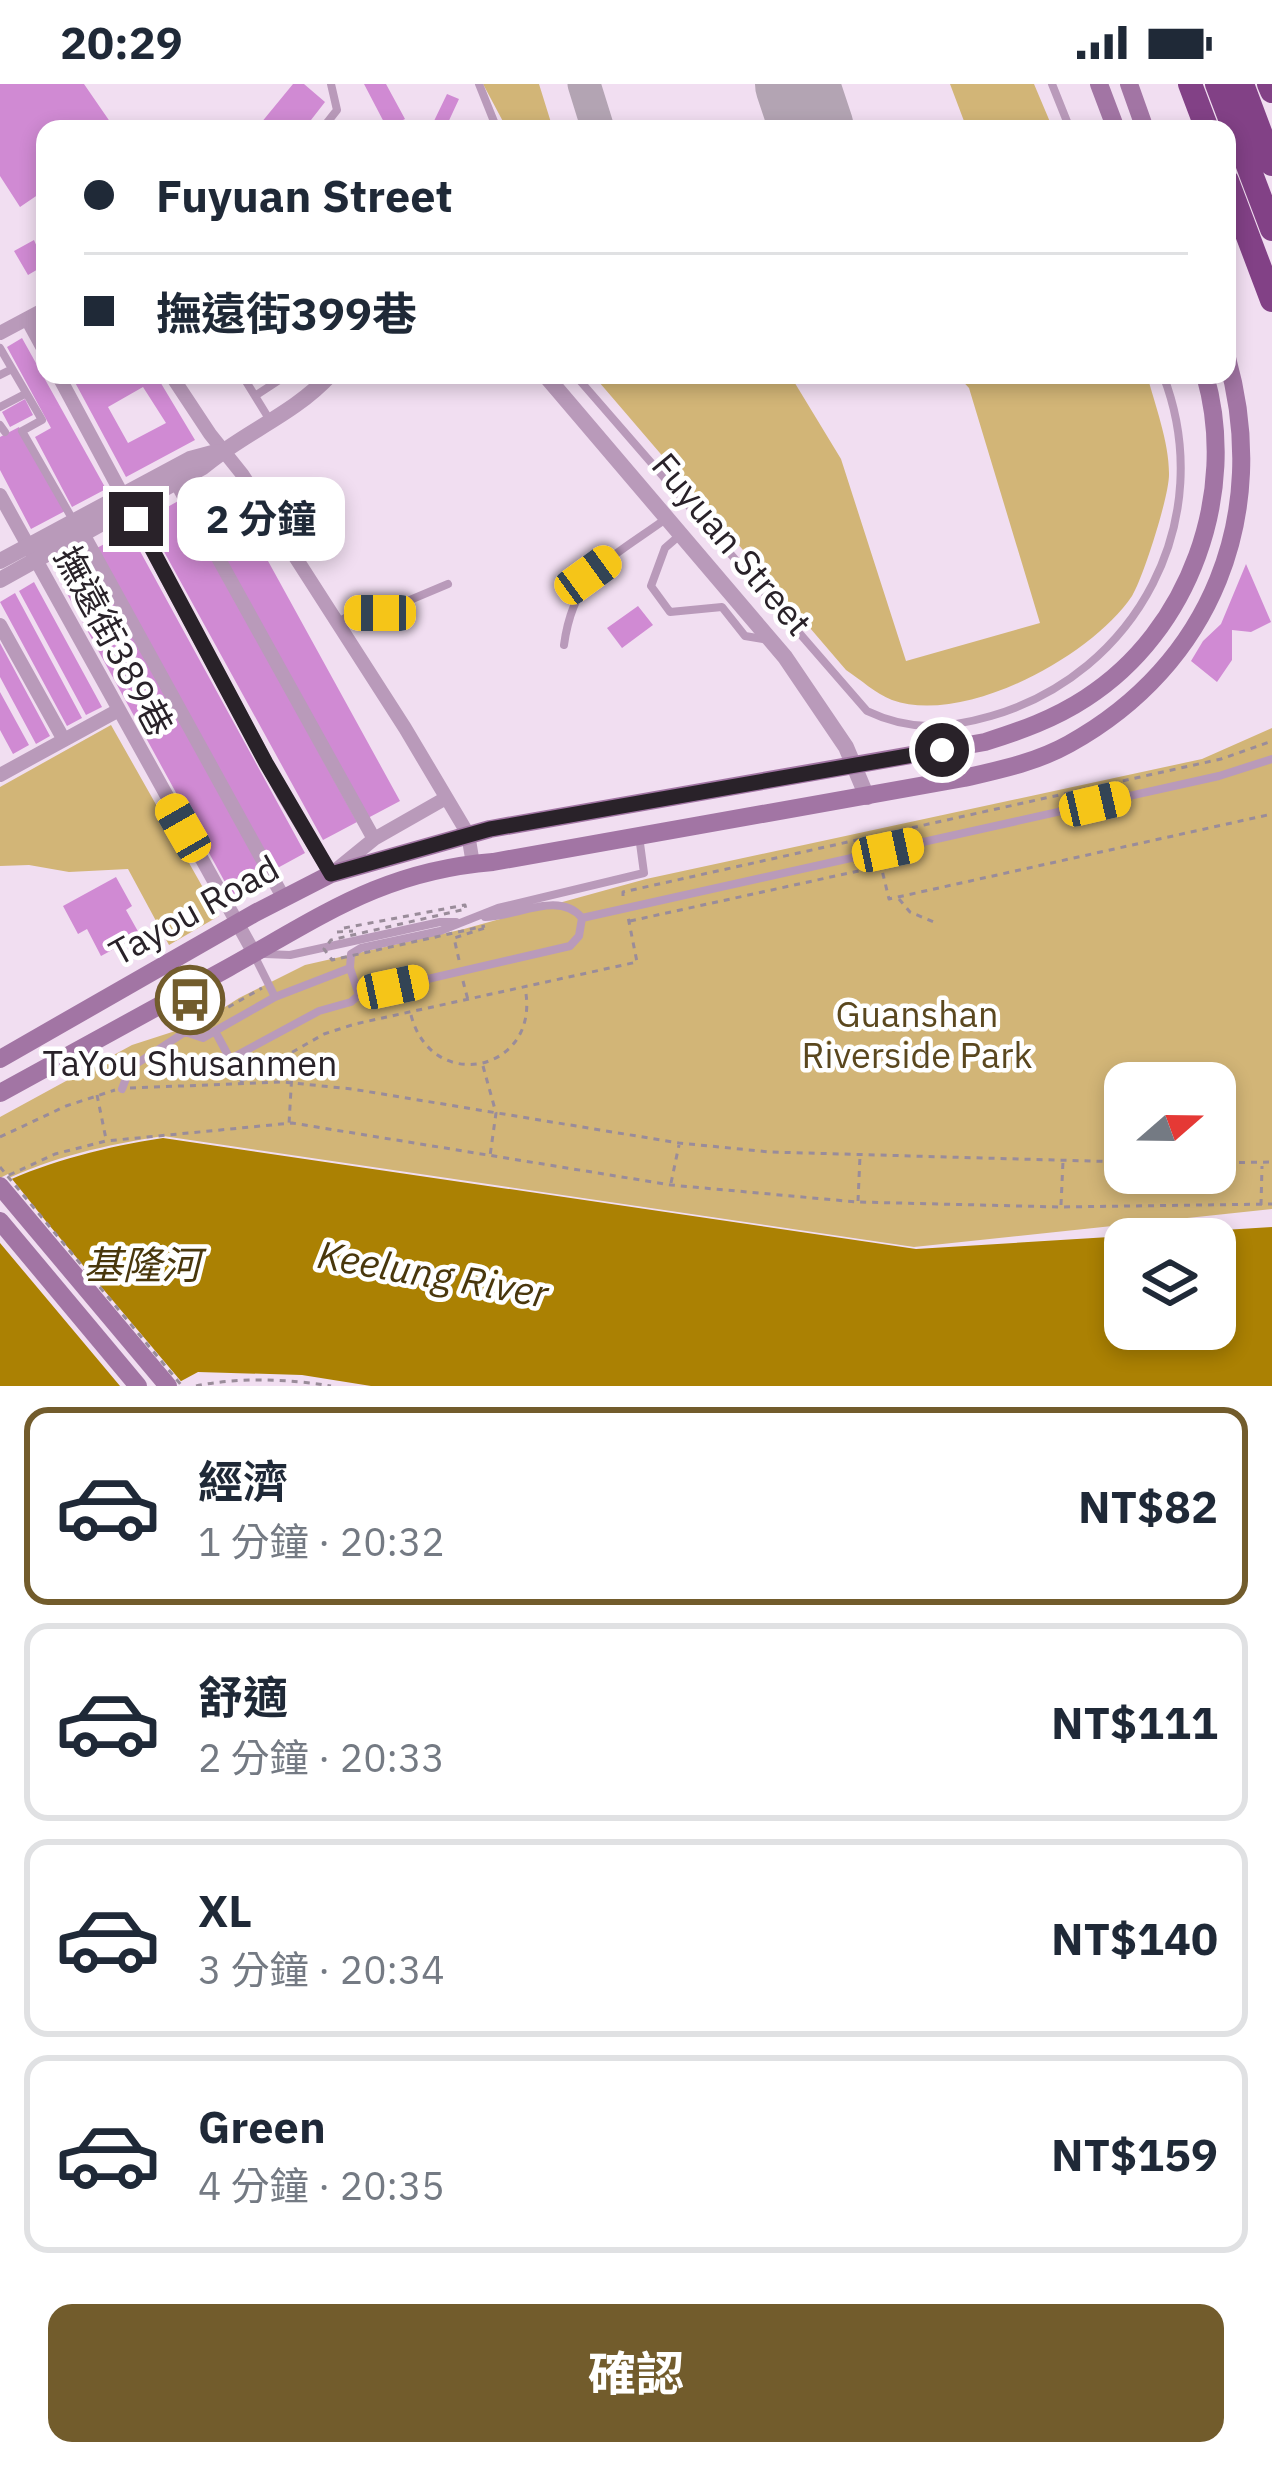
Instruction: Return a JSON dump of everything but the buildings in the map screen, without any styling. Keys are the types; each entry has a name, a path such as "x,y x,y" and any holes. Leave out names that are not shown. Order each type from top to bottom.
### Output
{"highway":[{"path":"1190,84 1204,120"},
{"path":"1217,84 1231,120"},
{"path":"1241,84 1272,164"},
{"path":"1236,134 1272,229"},
{"path":"1236,206 1272,300"}],"main road":[{"path":"1099,84 1113,120"},
{"path":"1129,84 1142,120"},
{"path":"855,766 1018,732 1089,697 1141,650 1179,599 1210,513 1217,443 1207,384"},
{"path":"867,796 1011,767 1066,746 1114,716 1167,667 1197,626 1220,576 1240,503 1241,429 1232,384"},
{"name":"Tayou Road","path":"0,1059 331,874 468,834 855,766"},
{"name":"Tayou Road","path":"0,1093 318,914 393,880 447,866 867,796"},
{"path":"0,1182 168,1386"},
{"path":"0,1221 138,1386"}],"street":[{"path":"0,333 36,314"},
{"path":"27,319 36,336"},
{"path":"63,384 284,796 331,874 374,839 446,798"},
{"path":"177,384 338,622 468,834 473,864"},
{"path":"127,501 176,482 272,423 322,384"},
{"name":"Fuyuan Street","path":"552,384 772,640 846,747 867,796"},
{"path":"0,580 32,552 127,501 190,459 222,451"},
{"path":"176,482 374,839"},
{"name":"撫遠街389巷","path":"0,495 254,953"},
{"path":"78,527 283,897"},
{"path":"0,561 32,552"},
{"path":"0,626 64,740"},
{"path":"0,754 5,773 117,711"}],"lane":[{"path":"329,120 337,110 332,84"},
{"path":"478,84 493,120"},
{"path":"1052,84 1066,120"},
{"path":"0,348 42,420 22,430 78,527"},
{"path":"0,375 12,369"},
{"path":"248,384 272,423"},
{"path":"255,396 273,384"},
{"path":"583,384 866,711 898,726 965,724 1029,705 1085,670 1126,630 1166,556 1181,473 1166,384"},
{"path":"0,407 26,394"},
{"path":"564,645 575,599 588,575 667,518"},
{"path":"681,534 664,548 651,586 670,612 722,607 745,636 772,640"},
{"path":"338,622 354,613 380,613 448,584"},
{"path":"582,918 1219,776 1272,759"},
{"path":"358,994 351,954 440,931 498,908 644,873 639,836"},
{"path":"215,1031 230,1059 320,1011 351,1003 358,994 570,946 579,936 582,918 574,908 560,903 478,917"},
{"path":"275,997 254,953 290,955 458,922"},
{"path":"122,1089 130,1068 185,1032 203,1038 275,997 350,968"}],"path":[{"path":"624,900 623,892 1177,769 1272,741"},
{"path":"240,1082 324,1034 637,962 628,921 880,866 889,899 898,898 1272,814"},
{"path":"898,898 910,912 936,923"},
{"path":"338,935 466,909 465,905 344,928"},
{"path":"353,929 324,949 332,960 485,926 486,930 454,938 468,1000"},
{"path":"185,1032 269,984"},
{"path":"411,1012 415,1028 435,1054 450,1062 482,1064 511,1048 521,1035 527,1019 525,986"},
{"path":"283,1058 292,1072 289,1124"},
{"path":"482,1064 496,1113 490,1156"},
{"path":"0,1137 97,1094 122,1089 291,1083 679,1143 860,1156 1104,1162"},
{"path":"97,1094 106,1141"},
{"path":"0,1182 56,1154 106,1141 289,1124 671,1185 857,1202 1060,1207 1272,1204"},
{"path":"671,1185 679,1143"},
{"path":"857,1202 860,1156"},
{"path":"1060,1207 1063,1161"},
{"path":"1236,1162 1272,1162"},
{"path":"1262,1163 1262,1207"},
{"path":"0,1167 182,1386"},
{"path":"196,1386 304,1382 331,1386"}],"green space":[{"path":"483,84 539,84 550,120 502,120"},
{"path":"950,84 1034,84 1049,120 964,120"},
{"path":"601,384 795,384 841,459 906,661 1040,623 965,384 1150,384 1167,449 1165,499 1132,596 1113,619 1088,641 1024,680 954,703 892,700 846,670"},
{"path":"111,725 219,916 169,945 128,869 69,872 0,866 0,787"},
{"name":"Guanshan Riverside Park","path":"1272,728 1272,1209 1187,1218 1104,1218 1104,1227 914,1247 163,1136 80,1153 0,1182 0,1117 132,1045 200,1023 305,965 464,929 646,879 1202,759"}],"water":[{"name":"基隆河","path":"163,1138 916,1249 1104,1237 1104,1350 1236,1350 1236,1229 1272,1227 1272,1386 371,1386 302,1375 198,1372 172,1386 0,1386 0,1184 100,1150"}],"pier":[{"path":"8,1174 185,1386 120,1386 0,1243 0,1178"}],"taxiway":[{"path":"584,84 595,120"}],"runway":[{"path":"797,84 809,120"}],"place":[{"name":"TaYou Shusanmen","path":"190,1000"}],"route":[{"path":"136,519 284,796 331,874 490,829 942,750"}],"water label":[{"name":"Keelung River","path":"433,1274"}]}
